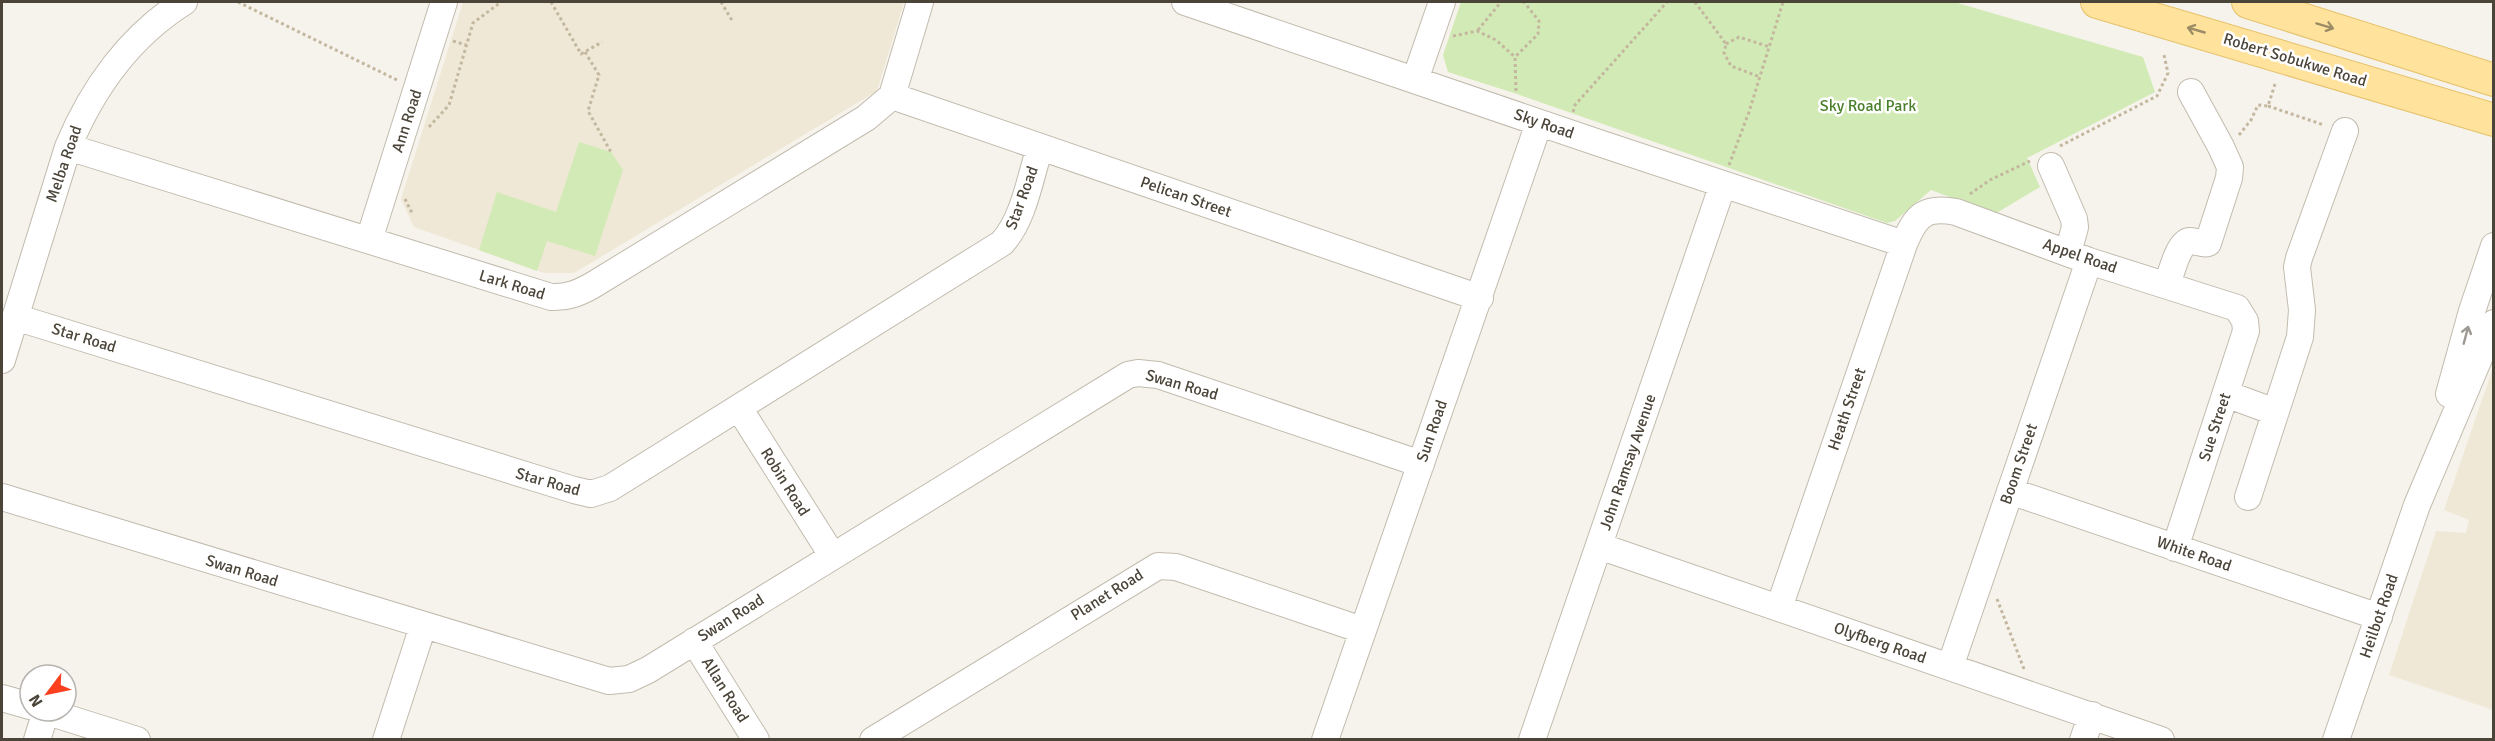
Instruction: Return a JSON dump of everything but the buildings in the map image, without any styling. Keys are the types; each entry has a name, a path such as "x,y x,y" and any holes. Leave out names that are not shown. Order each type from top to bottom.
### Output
{"main road":[{"name":"Robert Sobukwe Road","path":"2097,2 2238,42 2493,120"},
{"path":"2248,2 2493,80"}],"street":[{"name":"Melba Road","path":"2,360 68,147 86,108 110,72 152,26 184,2"},
{"name":"Ann Road","path":"369,240 444,2"},
{"path":"892,96 920,2"},
{"name":"Sky Road","path":"1185,2 1569,133 1725,176 1904,244"},
{"path":"1415,80 1442,2"},
{"path":"2168,284 2184,242 2208,243 2230,172 2221,147 2191,92"},
{"name":"Lark Road","path":"68,147 551,297 572,295 613,273 867,118 892,96"},
{"name":"Pelican Street","path":"892,96 1480,298"},
{"name":"Sun Road","path":"1325,740 1539,123"},
{"path":"2248,497 2300,337 2302,322 2297,267 2299,258 2345,131"},
{"name":"Star Road","path":"15,317 582,493 601,492 1002,243 1011,233 1017,221 1041,147"},
{"name":"Boom Street","path":"1950,667 2010,491 2079,257 2074,219 2044,159"},
{"name":"John Ramsay Avenue","path":"1532,740 1725,176"},
{"name":"Appel Road","path":"1924,214 1934,209 1956,212 2079,257 2237,308"},
{"name":"Heath Street","path":"1779,608 1904,244 1911,228 1924,214"},
{"name":"Heilbot Road","path":"2336,740 2422,492 2472,311 2493,246"},
{"name":"Sue Street","path":"2175,548 2246,331 2246,321 2237,308"},
{"name":"Heilbot Road","path":"2422,492 2493,323"},
{"name":"Swan Road","path":"2,497 609,681 638,676 1115,381 1138,373 1173,380 1421,464"},
{"path":"2226,394 2275,412"},
{"name":"Robin Road","path":"739,408 832,555"},
{"name":"White Road","path":"2010,491 2379,617"},
{"name":"Olyfberg Road","path":"1599,546 2161,740"},
{"name":"Planet Road","path":"873,740 1158,566 1176,567 1362,630"},
{"path":"386,740 423,626"},
{"name":"Allan Road","path":"694,641 756,740"},
{"path":"2,698 18,703"},
{"path":"2083,740 2092,715"},
{"path":"78,721 137,740"},
{"path":"37,740 42,723"}],"path":[{"path":"238,2 418,90"},
{"path":"427,130 449,105 472,23 501,2"},
{"path":"551,2 581,54 602,42"},
{"path":"721,2 733,22"},
{"path":"1478,31 1501,2"},
{"path":"1514,114 1515,57 1538,34 1539,21 1524,2"},
{"path":"1569,133 1575,105 1666,2"},
{"path":"1695,2 1726,44 1724,53 1731,66 1760,77"},
{"path":"1725,176 1770,47 1783,2"},
{"path":"1431,34 1446,37 1478,31 1496,40 1515,57"},
{"path":"1726,44 1739,37 1770,47"},
{"path":"585,52 599,75 588,111 612,154"},
{"path":"1956,212 1965,198 1990,180 2044,159 2157,96 2168,73 2164,56"},
{"path":"2268,106 2275,84"},
{"path":"2221,147 2234,141 2251,120 2258,105 2268,106 2318,123"},
{"path":"408,189 405,199 413,215"},
{"path":"1982,576 1994,591 2025,670 2024,692"}],"shaded area":[{"path":"463,2 904,2 877,91 574,273 544,273 414,227 401,199"},
{"path":"2493,368 2494,710 2389,675 2436,531 2466,533 2469,520 2444,510"}],"green space":[{"name":"Sky Road Park","path":"1461,2 1954,2 2143,57 2155,92 2027,158 2040,187 1995,214 1931,190 1895,221 1887,223 1448,72 1443,55"},
{"path":"579,142 611,152 623,170 595,256 547,241 537,271 479,250 497,192 556,212"}]}
